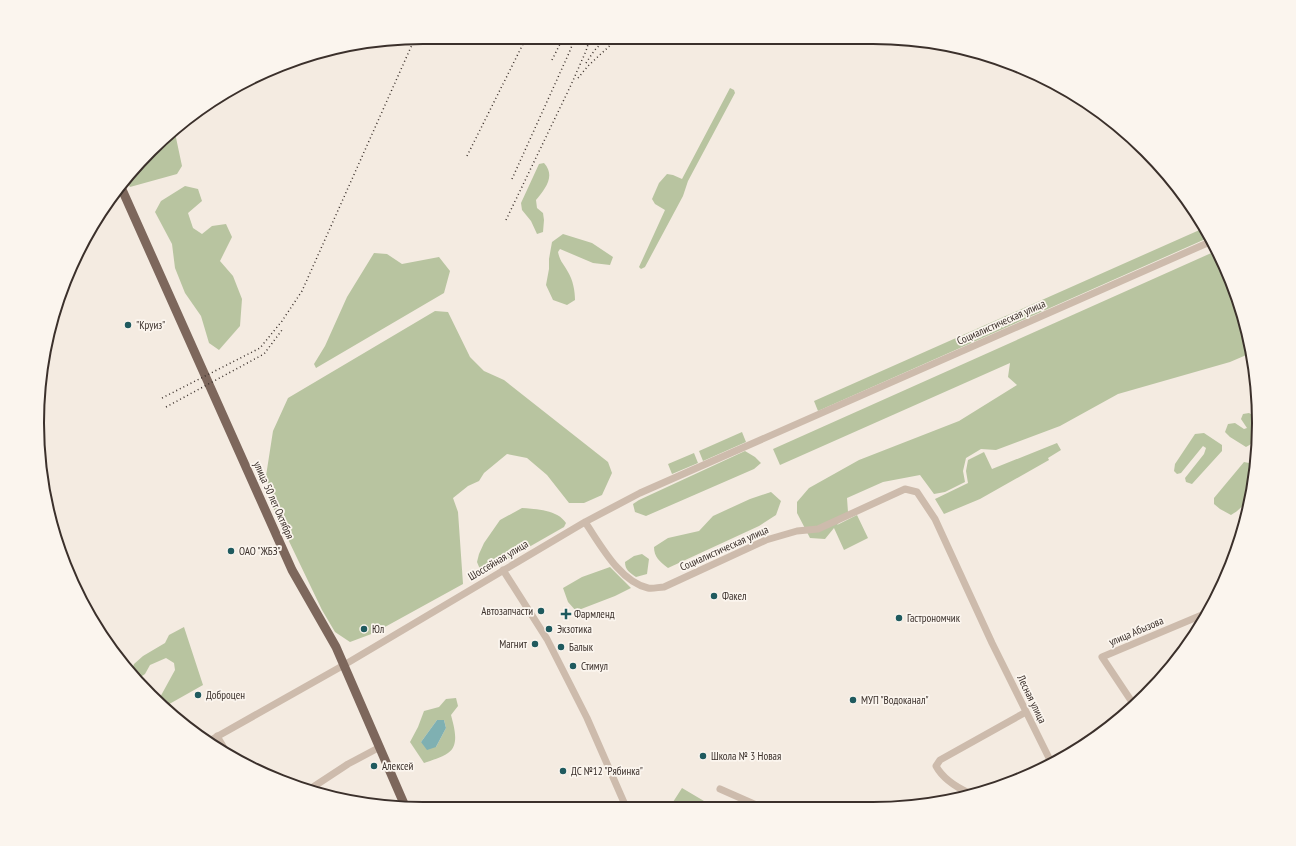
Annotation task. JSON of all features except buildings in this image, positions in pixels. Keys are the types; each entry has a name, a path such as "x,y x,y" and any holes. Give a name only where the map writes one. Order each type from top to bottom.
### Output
{"main road":[{"name":"улица 50 лет Октября","path":"123,191 292,570 344,665 401,801"}],"street":[{"name":"Социалистическая улица","path":"800,423 1206,243"},
{"name":"Шоссейная улица","path":"214,738 344,665 584,522 640,493 800,423"},
{"name":"Социалистическая улица","path":"584,522 619,570 632,582 649,588 664,587 766,540 797,530 818,529 905,488 917,492 935,519 992,643"},
{"path":"503,570 547,639 586,718 624,802"},
{"name":"улица Абызова","path":"1131,700 1102,658 1198,617"},
{"name":"Лесная улица","path":"992,643 1049,758"},
{"path":"962,791 940,773 936,766 940,760 1026,712"},
{"path":"315,786 348,764 380,748"},
{"path":"720,789 749,802"}],"green space":[{"path":"730,88 734,90 735,93 688,181 683,196 645,267 641,269 639,267 665,210 655,204 652,199 659,183 667,174 682,179"},
{"path":"176,136 182,166 177,174 130,187 128,184 138,173"},
{"path":"544,163 549,173 549,178 546,187 536,200 537,208 543,213 544,220 543,232 537,234 531,221 522,210 521,203 539,164"},
{"path":"185,186 198,189 202,201 188,213 193,228 202,234 212,226 226,224 232,237 220,261 233,276 242,299 240,326 219,350 209,343 201,316 185,293 175,268 172,244 155,212 161,201"},
{"path":"1199,230 1204,240 818,411 814,401"},
{"path":"563,234 592,243 613,257 610,265 593,263 560,249 558,252 561,261 571,278 575,293 575,300 567,305 553,300 546,285 552,242"},
{"path":"374,253 387,254 402,264 439,257 450,271 444,293 316,368 314,364 325,346 347,297"},
{"path":"1212,253 1232,301 1245,349 1246,355 1230,362 1118,394 1060,426 996,450 981,449 966,458 963,471 965,482 945,492 934,494 920,475 883,482 847,498 848,512 837,525 857,515 868,538 844,550 834,528 825,539 810,538 797,513 797,502 809,488 859,460 959,421 1017,385 1008,377 1010,363 780,465 773,449"},
{"path":"435,311 448,312 470,357 484,371 504,380 608,462 612,473 602,495 584,503 569,503 547,475 527,458 507,454 484,473 479,481 468,486 453,498 458,512 463,584 374,633 350,642 335,632 322,610 274,510 266,476 273,431 288,398"},
{"path":"1249,413 1252,415 1251,444 1246,447 1225,432 1228,424 1235,423 1244,429 1247,428 1241,419 1243,414"},
{"path":"742,432 746,442 703,461 699,451"},
{"path":"1204,433 1222,445 1222,451 1192,484 1186,482 1185,478 1204,454 1206,448 1203,446 1181,473 1177,474 1174,471 1175,464 1195,434"},
{"path":"1057,443 1061,450 1048,458 1049,460 980,499 944,514 935,499 968,483 966,471 968,460 984,452 992,469"},
{"path":"745,451 761,463 754,469 646,516 635,512 633,504 639,500"},
{"path":"694,453 698,463 672,474 668,464"},
{"path":"1244,462 1250,463 1243,506 1231,515 1214,504 1214,498"},
{"path":"771,492 781,501 776,515 759,526 668,568 656,556 654,547 668,538 699,531 713,516 750,499"},
{"path":"522,508 546,511 558,515 566,523 564,527 482,574 477,562 484,543 500,520"},
{"path":"642,554 649,559 647,574 636,577 627,569 625,562 634,556"},
{"path":"610,567 631,588 615,596 576,611 568,602 563,588 582,577"},
{"path":"184,627 203,685 169,704 161,696 175,670 174,663 166,658 150,665 145,674 141,676 133,667 143,656 165,643 169,635"},
{"path":"456,698 458,706 451,715 455,736 454,745 452,750 445,755 424,763 410,742 424,711 439,707 446,699","holes":["437,720 444,720 446,728 436,747 421,742"]},
{"path":"682,788 704,801 703,802 673,802"}],"water":[{"path":"437,720 444,720 446,728 436,747 427,750 421,742"}],"railway":[{"path":"162,398 260,348 282,321 302,291 412,44"},
{"path":"467,156 523,44"},
{"path":"552,60 560,44"},
{"path":"512,179 573,44"},
{"path":"506,220 571,85 588,44"},
{"path":"586,63 600,44"},
{"path":"578,78 588,66 612,44"},
{"path":"166,407 264,354 282,330"}],"place":[{"name":"\"Круиз\"","path":"128,325"},
{"name":"ОАО \"ЖБЗ\"","path":"231,551"},
{"name":"Факел","path":"714,596"},
{"name":"Автозапчасти","path":"541,611"},
{"name":"Фармленд","path":"566,614"},
{"name":"Гастрономчик","path":"899,618"},
{"name":"Юл","path":"364,629"},
{"name":"Экзотика","path":"549,629"},
{"name":"Магнит","path":"535,644"},
{"name":"Балык","path":"561,647"},
{"name":"Стимул","path":"573,666"},
{"name":"Доброцен","path":"198,695"},
{"name":"МУП \"Водоканал\"","path":"853,700"},
{"name":"Школа № 3 Новая","path":"703,756"},
{"name":"Алексей","path":"374,766"},
{"name":"ДС №12 \"Рябинка\"","path":"563,771"}]}
